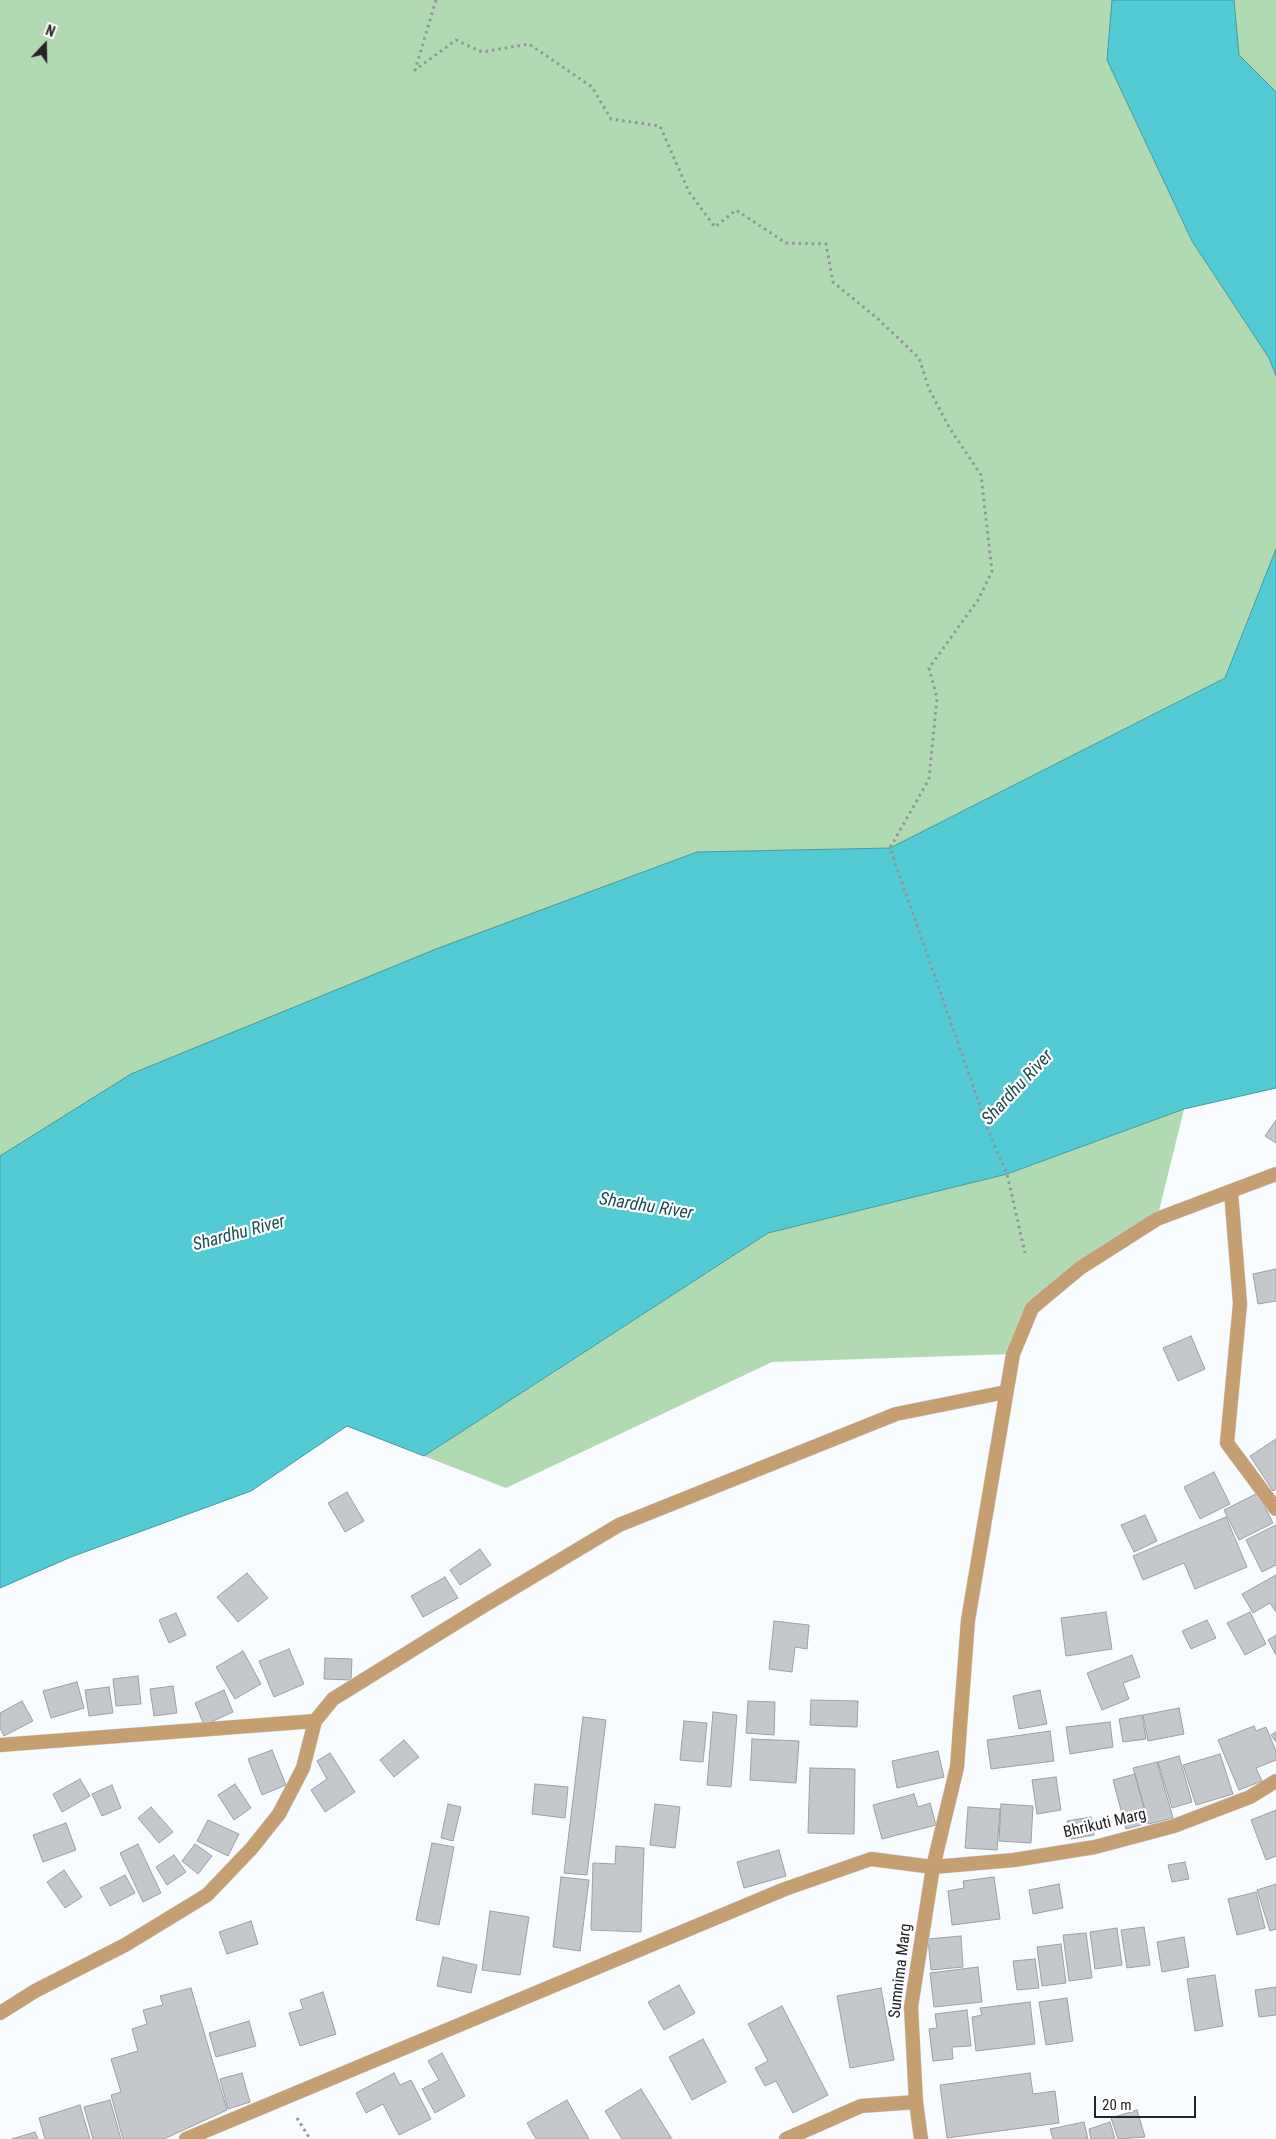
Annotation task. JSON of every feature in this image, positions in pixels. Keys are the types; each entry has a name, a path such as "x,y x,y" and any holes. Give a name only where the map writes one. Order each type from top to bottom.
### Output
{"street":[{"name":"Sumnima Marg","path":"921,2139 916,2102 912,2007 933,1867 957,1767 968,1620 1013,1354 1032,1308 1080,1268 1157,1219 1276,1174"},
{"path":"1231,1192 1240,1304 1227,1443 1276,1509"},
{"path":"0,2014 35,1991 125,1945 207,1895 251,1849 279,1814 303,1768 315,1721 333,1699 619,1525 896,1414 1006,1392"},
{"path":"0,1745 315,1721"},
{"name":"Bhrikuti Marg","path":"186,2139 785,1889 871,1860 933,1867 1014,1860 1095,1847 1174,1826 1250,1797 1276,1781"},
{"path":"786,2139 861,2106 916,2102"}],"path":[{"path":"436,0 415,70 456,40 482,52 529,44 592,87 611,119 660,126 689,192 715,227 736,210 786,243 826,244 833,282 878,319 919,358 929,389 949,428 981,475 992,571 978,600 929,668 937,698 928,779 890,848 992,1140 1007,1174 1024,1253"}],"green space":[{"path":"0,0 1112,0 1107,60 1192,241 1269,358 1276,376 1276,549 1225,678 890,848 697,852 131,1074 0,1156"},
{"path":"1234,0 1276,0 1276,92 1239,55"},
{"path":"1184,1109 1157,1219 1032,1308 1013,1354 772,1362 506,1488 424,1456 768,1233 1007,1174"}],"water":[{"path":"1112,0 1234,0 1239,55 1276,92 1276,376 1269,358 1192,241 1107,60"},
{"name":"Shardhu River","path":"1276,549 1276,1088 1184,1109 1007,1174 768,1233 424,1456 347,1426 251,1491 71,1557 0,1588 0,1156 131,1074 436,949 697,852 890,848 1225,678"}],"building":[{"path":"1276,1120 1276,1143 1265,1136"},
{"path":"1276,1269 1276,1301 1258,1304 1253,1274"},
{"path":"1191,1336 1205,1369 1178,1381 1163,1348"},
{"path":"1276,1439 1276,1489 1273,1491 1250,1456"},
{"path":"1214,1472 1230,1504 1200,1519 1184,1487"},
{"path":"347,1492 364,1521 345,1532 328,1503"},
{"path":"1258,1493 1273,1523 1239,1540 1224,1510"},
{"path":"1145,1515 1157,1541 1134,1552 1121,1525"},
{"path":"1226,1517 1247,1567 1195,1589 1184,1563 1143,1580 1133,1556"},
{"path":"1276,1525 1276,1565 1262,1572 1246,1540"},
{"path":"480,1549 491,1565 460,1585 450,1570"},
{"path":"247,1573 268,1598 238,1622 217,1597"},
{"path":"1276,1575 1276,1612 1270,1603 1253,1613 1242,1594"},
{"path":"445,1577 458,1598 423,1617 411,1596"},
{"path":"1106,1612 1112,1649 1066,1656 1061,1618"},
{"path":"1250,1612 1266,1644 1245,1655 1227,1623"},
{"path":"176,1613 186,1635 169,1643 159,1620"},
{"path":"1207,1620 1216,1638 1191,1649 1182,1631"},
{"path":"774,1621 809,1625 807,1649 795,1647 792,1672 769,1669"},
{"path":"1276,1635 1276,1655 1268,1640"},
{"path":"289,1649 304,1684 274,1697 259,1661"},
{"path":"243,1651 261,1684 235,1699 216,1667"},
{"path":"1132,1655 1140,1677 1123,1683 1129,1699 1102,1710 1087,1673"},
{"path":"325,1658 352,1659 351,1680 324,1679"},
{"path":"138,1676 141,1704 116,1706 113,1679"},
{"path":"77,1682 84,1708 51,1718 43,1691"},
{"path":"173,1686 177,1713 154,1716 150,1689"},
{"path":"109,1687 113,1713 89,1716 85,1690"},
{"path":"224,1690 233,1712 204,1725 195,1703"},
{"path":"1040,1690 1047,1724 1019,1729 1013,1696"},
{"path":"811,1700 858,1701 857,1727 810,1725"},
{"path":"22,1701 33,1721 4,1736 0,1728 0,1713"},
{"path":"748,1701 775,1702 774,1735 746,1733"},
{"path":"1179,1708 1184,1734 1148,1741 1143,1715"},
{"path":"713,1712 737,1715 731,1787 707,1785"},
{"path":"1142,1715 1146,1739 1123,1742 1119,1719"},
{"path":"583,1717 606,1720 587,1875 564,1873"},
{"path":"684,1721 707,1723 703,1762 680,1760"},
{"path":"1110,1722 1113,1747 1070,1754 1066,1727"},
{"path":"1254,1726 1256,1731 1266,1727 1276,1751 1276,1760 1256,1768 1262,1781 1239,1790 1218,1740"},
{"path":"1050,1731 1054,1761 991,1769 987,1740"},
{"path":"1276,1732 1276,1742 1271,1735"},
{"path":"752,1739 799,1741 796,1783 750,1780"},
{"path":"404,1740 419,1757 394,1777 380,1760"},
{"path":"272,1750 286,1785 262,1795 248,1759"},
{"path":"938,1751 944,1777 897,1788 892,1761"},
{"path":"330,1753 355,1792 325,1812 311,1790 327,1779 317,1761"},
{"path":"1220,1754 1233,1794 1196,1805 1183,1765"},
{"path":"1179,1756 1192,1802 1172,1808 1158,1762"},
{"path":"1157,1762 1173,1818 1149,1824 1133,1768"},
{"path":"810,1768 855,1769 854,1834 808,1833"},
{"path":"1135,1774 1148,1823 1126,1829 1113,1780"},
{"path":"1056,1777 1061,1810 1037,1814 1032,1780"},
{"path":"80,1779 90,1796 62,1812 53,1794"},
{"path":"235,1784 251,1808 234,1820 218,1795"},
{"path":"535,1784 568,1787 565,1818 532,1814"},
{"path":"112,1785 121,1808 102,1816 92,1794"},
{"path":"914,1794 918,1807 930,1803 936,1825 882,1839 873,1805"},
{"path":"448,1804 461,1807 453,1841 441,1838"},
{"path":"655,1804 680,1807 675,1848 650,1845"},
{"path":"1001,1804 1033,1806 1031,1843 999,1841"},
{"path":"151,1807 173,1832 159,1843 138,1818"},
{"path":"968,1807 1000,1809 997,1850 965,1848"},
{"path":"1276,1810 1276,1856 1266,1860 1251,1820"},
{"path":"1091,1817 1094,1835 1071,1839 1067,1821"},
{"path":"208,1820 239,1834 228,1856 197,1841"},
{"path":"66,1823 76,1850 43,1862 33,1835"},
{"path":"432,1843 454,1847 439,1925 416,1920"},
{"path":"138,1844 161,1893 143,1902 120,1853"},
{"path":"195,1844 212,1856 198,1874 182,1861"},
{"path":"616,1846 644,1848 641,1932 591,1930 593,1863 615,1864"},
{"path":"779,1850 786,1876 744,1888 737,1862"},
{"path":"174,1855 186,1872 167,1885 156,1867"},
{"path":"1185,1862 1189,1879 1172,1882 1168,1865"},
{"path":"64,1870 82,1897 65,1908 47,1882"},
{"path":"125,1875 135,1893 110,1906 100,1888"},
{"path":"561,1877 589,1880 580,1951 553,1947"},
{"path":"994,1877 1000,1919 952,1925 948,1891 964,1888 963,1881"},
{"path":"1059,1884 1063,1908 1033,1914 1029,1890"},
{"path":"1276,1884 1276,1929 1270,1931 1257,1890"},
{"path":"1256,1892 1265,1928 1237,1935 1228,1899"},
{"path":"490,1911 529,1917 520,1975 482,1970"},
{"path":"251,1921 258,1944 227,1954 219,1932"},
{"path":"1144,1927 1150,1965 1127,1968 1121,1930"},
{"path":"1117,1928 1122,1965 1095,1969 1090,1932"},
{"path":"1086,1933 1092,1978 1069,1981 1063,1935"},
{"path":"961,1936 963,1967 931,1970 928,1939"},
{"path":"1184,1937 1189,1967 1162,1972 1157,1942"},
{"path":"1061,1944 1066,1983 1042,1986 1037,1947"},
{"path":"443,1957 477,1965 471,1993 437,1986"},
{"path":"1035,1959 1039,1988 1017,1990 1013,1961"},
{"path":"978,1967 982,2002 934,2007 930,1973"},
{"path":"1215,1975 1223,2026 1195,2031 1187,1979"},
{"path":"679,1985 695,2013 664,2030 648,2002"},
{"path":"1276,1987 1276,2015 1259,2017 1255,1990"},
{"path":"191,1988 227,2110 164,2139 123,2139 111,2095 121,2092 111,2059 138,2051 132,2029 147,2024 143,2010 163,2005 160,1996"},
{"path":"881,1988 894,2060 850,2068 837,1996"},
{"path":"323,1992 336,2034 300,2046 289,2013 303,2009 300,2000"},
{"path":"1067,1998 1073,2041 1046,2045 1039,2002"},
{"path":"1030,2002 1035,2044 976,2051 972,2017 982,2015 980,2008"},
{"path":"782,2006 828,2095 793,2113 776,2081 765,2086 755,2068 768,2061 748,2024"},
{"path":"967,2010 971,2046 952,2047 953,2059 933,2061 929,2029 937,2028 935,2014"},
{"path":"249,2021 256,2046 216,2057 209,2033"},
{"path":"703,2039 726,2082 692,2100 669,2057"},
{"path":"442,2053 465,2096 435,2113 422,2089 439,2080 428,2061"},
{"path":"242,2073 250,2102 228,2109 220,2079"},
{"path":"394,2073 400,2085 411,2080 431,2119 399,2135 383,2104 366,2113 356,2093"},
{"path":"1030,2073 1033,2094 1055,2091 1059,2123 947,2138 940,2085"},
{"path":"641,2089 672,2139 622,2139 605,2111"},
{"path":"110,2100 121,2139 93,2139 84,2107"},
{"path":"567,2100 589,2139 536,2139 527,2123"},
{"path":"80,2105 90,2139 45,2139 39,2118"},
{"path":"1137,2110 1145,2137 1118,2139 1111,2118"},
{"path":"1084,2122 1088,2139 1053,2139 1050,2129"},
{"path":"1110,2122 1115,2139 1091,2139 1089,2129"},
{"path":"35,2132 38,2139 12,2139"}]}
